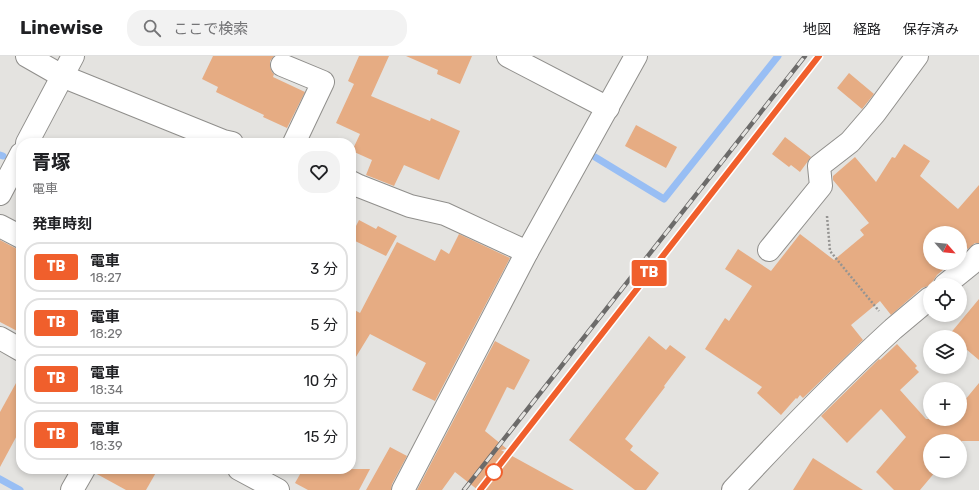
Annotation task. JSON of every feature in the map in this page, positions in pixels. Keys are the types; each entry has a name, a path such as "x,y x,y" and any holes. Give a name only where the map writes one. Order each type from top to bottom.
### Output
{"street":[{"path":"27,56 62,76 216,138"},
{"path":"30,138 73,56"},
{"path":"508,56 608,108"},
{"path":"403,490 527,252 636,56"},
{"path":"769,250 821,186 819,166 850,142 875,113 917,56"},
{"path":"282,64 323,82 296,138"},
{"path":"0,194 11,162"},
{"path":"356,184 410,206 445,214 527,252"},
{"path":"0,226 16,234"},
{"path":"954,278 979,255"},
{"path":"733,490 843,376 893,329 923,304"},
{"path":"0,338 16,347"},
{"path":"72,490 81,474"},
{"path":"248,474 278,490"}],"path":[{"path":"821,186 826,199 830,251 893,329"}],"building":[{"path":"213,56 274,56 270,61 270,66 274,74 273,77 305,92 287,128 216,92 218,87 202,79"},
{"path":"359,56 389,56 371,96 430,121 431,118 460,131 439,180 404,165 394,186 366,175 372,160 356,153 356,142 360,134 336,123 354,84 348,81"},
{"path":"406,56 472,56 460,84 437,74 438,70"},
{"path":"849,73 874,94 862,109 837,88"},
{"path":"636,125 677,147 666,168 625,146"},
{"path":"785,137 811,157 800,172 791,165 789,167 772,154"},
{"path":"904,144 930,161 920,176 958,209 979,185 979,243 975,243 967,248 967,226 923,226 923,270 943,270 935,278 923,278 923,288 891,315 880,301 851,325 863,340 803,398 800,395 797,399 796,398 781,415 757,393 762,387 705,349 725,318 729,321 752,286 725,269 738,249 771,271 800,234 834,260 864,235 860,230 869,223 833,180 833,176 855,157 876,182 892,157 895,158"},
{"path":"359,220 376,229 378,226 397,236 386,256 356,241 356,226"},
{"path":"459,234 510,258 435,401 412,390 426,363 370,334 356,357 356,311 360,313 397,242 435,261 441,249 449,254"},
{"path":"0,240 16,248 16,330 0,322"},
{"path":"979,299 979,360 967,350 967,330 953,330 960,322 967,322 967,313"},
{"path":"649,336 666,350 670,345 686,357 625,439 633,446 630,450 659,473 646,490 635,490 569,440"},
{"path":"495,341 530,360 514,390 507,387 485,431 507,449 501,450 574,490 478,490 455,472 442,490 417,490"},
{"path":"897,344 917,366 915,368 919,372 900,390 923,416 923,426 967,426 967,398 979,383 979,441 967,441 967,434 923,434 923,478 930,478 920,490 894,490 876,472 906,437 881,409 847,443 821,416 879,359 880,360"},
{"path":"16,383 16,437 0,467 0,412"},
{"path":"390,447 407,456 392,484 391,490 366,490"},
{"path":"813,458 863,490 793,490"},
{"path":"356,469 370,469 359,490 308,490 295,483 300,474 356,474"},
{"path":"97,474 155,474 146,490 126,490"}],"waterway":[{"path":"595,157 664,199 778,56"},
{"path":"0,479 20,490"}],"railway":[{"path":"464,490 805,56"},
{"path":"480,490 819,56"}],"train":[{"name":"TB","path":"480,490 819,56"}]}
